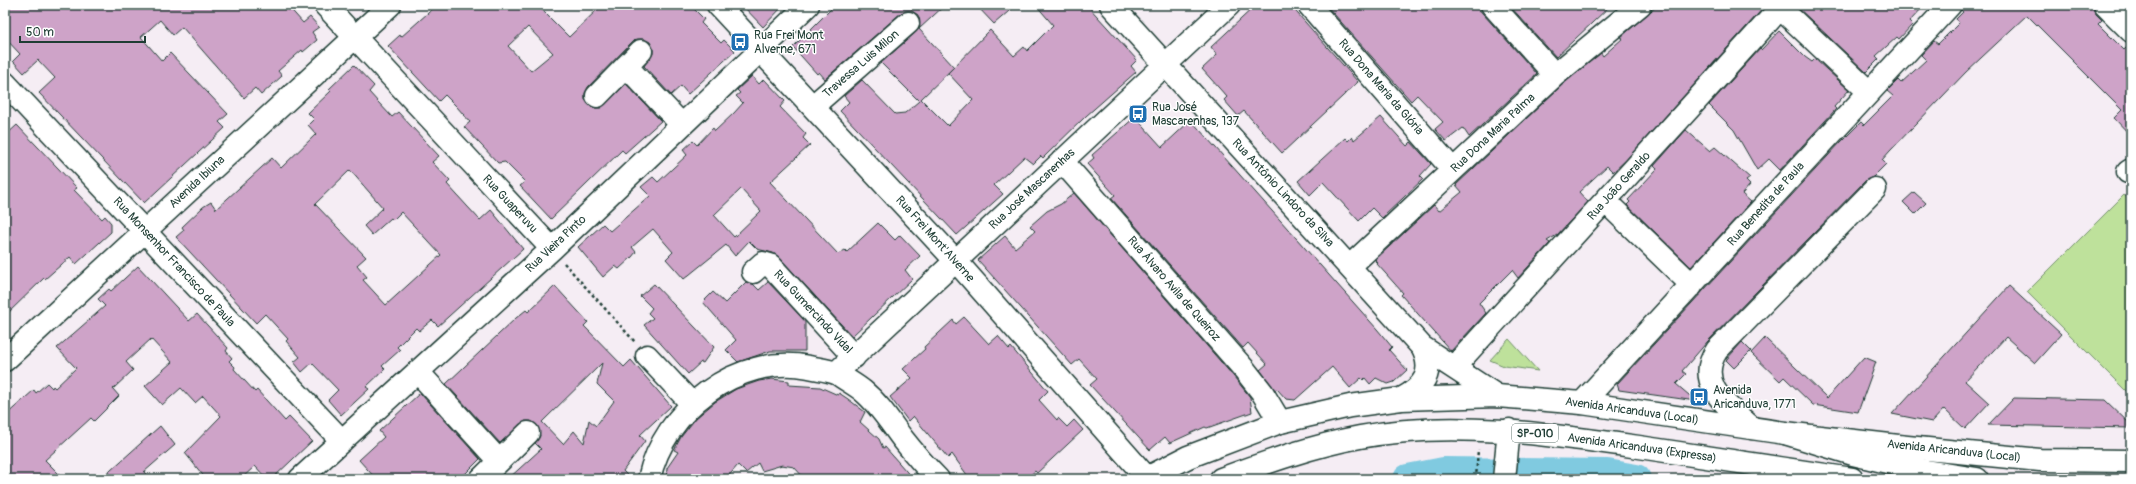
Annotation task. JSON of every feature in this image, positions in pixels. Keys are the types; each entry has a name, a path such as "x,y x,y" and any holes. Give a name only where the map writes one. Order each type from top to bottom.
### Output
{"main road":[{"name":"Rua Guaperuvu","path":"325,5 552,249"},
{"name":"Avenida Ibiuna","path":"5,360 144,230 390,5"},
{"name":"Rua Frei Mont'Alverne","path":"718,5 955,260 1146,478"},
{"name":"Rua Vieira Pinto","path":"300,479 552,249 681,124 808,5"},
{"name":"Rua Antônio Lindoro da Silva","path":"1111,5 1350,266 1422,347 1497,396"},
{"name":"Rua José Mascarenhas","path":"836,373 1229,5"},
{"name":"Rua Dona Maria da Glória","path":"1309,5 1453,170"},
{"path":"1492,5 1555,75"},
{"name":"Rua Dona Maria Palma","path":"1350,266 1555,75 1640,5"},
{"name":"Rua Benedita de Paula","path":"1582,404 1950,5"},
{"path":"1781,7 1869,92"},
{"name":"Rua João Geraldo","path":"1454,367 1781,7"},
{"path":"2110,7 2131,31"},
{"name":"Travessa Luis Milon","path":"813,106 908,23"},
{"path":"596,96 641,51"},
{"path":"626,66 681,124"},
{"name":"Rua Monsenhor Francisco de Paula","path":"5,83 342,441"},
{"name":"Rua Álvaro Avila de Queiroz","path":"1062,161 1244,369 1262,392 1280,422"},
{"path":"1752,428 1717,395 1711,382 1710,360 1717,350 1875,189"},
{"path":"1605,201 1692,285"},
{"name":"Rua Gumercindo Vidal","path":"753,272 763,263 770,265 854,357"},
{"name":"Rua Antônio Lindoro da Silva","path":"1401,399 1415,392 1424,379 1428,362 1422,347"},
{"path":"647,356 692,404"},
{"path":"648,479 653,461 668,432 692,404 718,386 742,373 766,366 785,364 836,373 863,392 884,414 922,462 938,479"},
{"path":"418,372 499,461"},
{"name":"Avenida Aricanduva (Local)","path":"1146,478 1188,457 1280,422 1350,406 1401,399 1497,396 1582,404 1785,433 2040,460 2131,461"},
{"name":"Avenida Aricanduva (Expressa)","path":"1221,479 1288,454 1360,437 1412,431 1587,439 1852,479"},
{"path":"481,479 528,433"},
{"path":"1785,433 1853,454 1926,471 1977,479"},
{"path":"1504,479 1508,435"}],"path":[{"path":"552,249 647,356"},
{"path":"1476,479 1478,448"}],"green space":[{"path":"2124,195 2131,202 2131,396 2027,292"},
{"path":"1509,339 1538,371 1504,366 1490,360"}],"building":[{"path":"5,5 287,5 303,23 310,17 319,27 312,32 317,40 303,52 302,50 278,71 282,76 261,95 255,88 244,98 182,27 173,35 160,20 141,37 162,61 170,53 228,114 219,122 225,128 144,203 39,93 55,78 38,60 24,73 13,61 20,54 5,38"},
{"path":"437,5 537,5 569,37 602,5 690,5 704,19 701,23 721,43 724,40 735,51 688,94 681,86 671,95 644,66 653,54 653,48 650,42 644,39 637,39 632,42 588,87 585,93 585,100 594,108 601,108 626,84 661,121 625,153 622,150 551,219 520,186 525,182 505,162 498,163 464,127 470,122 457,107 445,95 439,101 388,46 400,35 401,37","holes":["528,27 553,53 531,71 508,46"]},
{"path":"742,5 784,5 763,27"},
{"path":"835,5 945,5 919,29 954,67 990,30 1014,56 1024,47 1027,51 1053,25 1036,5 1087,5 1137,60 1131,66 1136,72 1086,116 1043,158 1041,156 1033,164 1024,157 994,185 1003,194 957,235 840,111 849,102 844,96 862,80 895,114 905,113 919,101 881,63 920,27 918,15 912,11 905,11 900,14 825,79 819,72 817,74 793,47","holes":["951,70 948,73 973,100 948,126 921,99"]},
{"path":"976,5 1016,5 994,24"},
{"path":"1256,5 1290,5 1358,82 1282,153 1244,111 1238,116 1224,100 1227,97 1202,69 1217,55 1211,47"},
{"path":"1326,5 1475,5 1537,74 1469,137 1463,128 1446,141 1435,129 1443,122 1417,95 1411,101"},
{"path":"1509,5 1611,5 1556,57"},
{"path":"1658,5 1766,5 1626,160 1613,172 1607,166 1579,192 1588,202 1557,235 1547,241 1550,243 1518,278 1512,270 1479,303 1486,313 1451,351 1401,295 1403,293 1375,260 1434,205 1439,211 1462,192 1456,185 1563,84 1601,53 1603,56 1623,38 1621,37"},
{"path":"1795,5 1925,5 1909,22 1912,25 1899,39 1897,37 1876,56 1879,59 1866,72"},
{"path":"1962,5 2092,5 2096,14 2102,20 2098,24 2124,50 2131,43 2131,136 2114,118 2122,110 2027,15 1966,72 1882,160 1886,164 1873,177 1866,180 1708,341 1682,371 1686,374 1676,384 1696,401 1619,390 1617,384 1840,143 1861,122 1864,125 1893,96 1887,91 1898,80 1901,83 1926,60 1921,55 1934,41 1938,44 1959,23 1956,19 1963,12 1961,10"},
{"path":"1779,31 1805,57 1812,62 1815,59 1849,90 1834,107 1836,109 1780,170 1769,159 1757,170 1734,130 1709,105 1760,49 1761,50"},
{"path":"354,65 374,86 369,92 392,117 398,112 439,156 432,162 450,181 447,184 467,206 480,220 491,210 523,249 438,326 432,320 419,331 416,328 397,347 400,350 382,366 385,369 366,387 369,389 341,415 328,400 338,390 312,363 302,372 294,362 300,357 286,341 288,339 265,314 256,323 176,237 184,230 182,227 203,207 211,202 216,209 272,158 281,168 316,134 308,125 314,119 308,113 331,91 329,89","holes":["350,170 383,208 364,226 372,235 391,218 393,220 401,212 441,255 386,305 363,280 367,277 357,265 366,257 315,204"]},
{"path":"752,76 759,84 764,79 785,101 780,107 806,134 803,138 810,145 770,182 838,254 845,250 847,252 878,223 895,240 900,235 920,256 905,270 912,279 852,336 779,257 773,253 757,249 749,241 735,256 726,245 684,279 666,259 673,252 653,229 632,247 636,252 632,257 619,269 615,266 603,277 578,247 603,224 610,231 650,196 641,187 653,177 658,182 687,155 683,150 693,141 697,145 713,128 715,131 743,103 736,96 740,93 737,90","holes":["741,189 761,211 734,237 714,215"]},
{"path":"1135,117 1162,147 1191,120 1377,329 1392,347 1389,350 1407,370 1394,382 1388,384 1376,378 1370,384 1365,378 1363,380 1361,378 1350,388 1332,367 1295,400 1286,399 1277,389 1275,390 1260,370 1267,364 1248,343 1243,348 1111,198 1115,195 1087,164 1094,158 1092,155"},
{"path":"1381,117 1407,146 1411,142 1431,164 1420,176 1423,179 1382,218 1372,208 1359,221 1323,182 1310,195 1298,181 1345,138 1348,141 1352,137 1354,140"},
{"path":"17,125 77,188 74,190 102,219 105,216 111,223 111,232 76,264 70,257 45,279 44,278 5,316 5,136"},
{"path":"1686,130 1710,151 1715,147 1750,178 1746,181 1750,185 1742,194 1751,202 1691,267 1627,205 1630,202 1628,200 1657,169 1654,166"},
{"path":"1914,192 1926,203 1915,214 1903,202"},
{"path":"1074,193 1234,377 1250,397 1252,412 1207,428 1205,427 1170,443 1165,437 1150,450 1090,385 1097,379 1079,359 1072,365 978,260 1005,236 1015,248 1035,231 1030,226 1047,211 1061,204"},
{"path":"138,266 189,321 197,314 228,348 226,351 232,358 229,361 235,367 234,369 255,392 257,390 285,421 289,417 312,441 272,479 267,479 255,466 241,479 206,479 185,453 221,416 203,396 195,403 181,388 162,405 145,386 172,362 151,339 126,362 133,370 113,389 119,396 94,421 91,418 45,460 64,479 10,479 5,474 5,416 34,390 36,393 47,383 52,388 53,386 55,388 76,368 57,348 105,306 98,299 109,289 111,291"},
{"path":"746,282 753,284 759,290 768,282 805,321 805,351 770,351 738,362 726,350 736,340 703,302 713,292 725,303"},
{"path":"654,284 714,347 703,363 701,362 688,374 644,325 653,318 648,313 652,308 640,296"},
{"path":"555,286 588,322 584,326 624,367 631,360 671,406 640,435 645,441 623,471 631,479 508,479 541,449 535,443 540,436 537,425 531,421 525,421 500,443 446,384 516,318 526,310 528,312","holes":["602,363 597,384 614,401 596,426 589,420 584,443 574,431 563,444 542,422"]},
{"path":"2009,286 2061,334 2035,363 2006,337 1965,381 1989,403 1965,429 1944,409 1932,422 1892,414"},
{"path":"964,317 989,344 998,336 1009,349 1011,347 1048,391 1039,400 1057,420 1058,418 1067,427 1074,420 1083,430 1037,473 1035,471 1026,479 970,479 952,454 948,458 913,416 908,421 890,397 912,378 903,369 953,320 956,324"},
{"path":"1765,338 1827,398 1864,357 1876,362 1858,412 1813,405 1784,377 1780,381 1751,353"},
{"path":"1742,342 1751,351 1734,368 1726,360"},
{"path":"772,379 789,381 789,385 820,387 838,395 839,393 848,399 865,412 860,422 879,439 883,448 885,447 913,479 805,479 794,467 782,465 762,471 758,463 746,473 738,465 726,479 666,479 667,468 678,452 674,450 681,437 696,418 715,402 736,389 759,381"},
{"path":"420,393 480,459 460,479 376,479 359,460 384,437 379,431"},
{"path":"2014,398 2105,400 2131,425 2131,428 1988,425"},
{"path":"160,426 175,445 144,472 150,479 101,479"}],"waterway":[{"path":"1408,479 1444,472 1607,474 1636,479"}],"place":[{"name":"Rua Frei Mont Alverne, 671","path":"740,42"},
{"name":"Rua José Mascarenhas, 137","path":"1138,114"},
{"name":"Avenida Aricanduva, 1771","path":"1699,397"}]}
